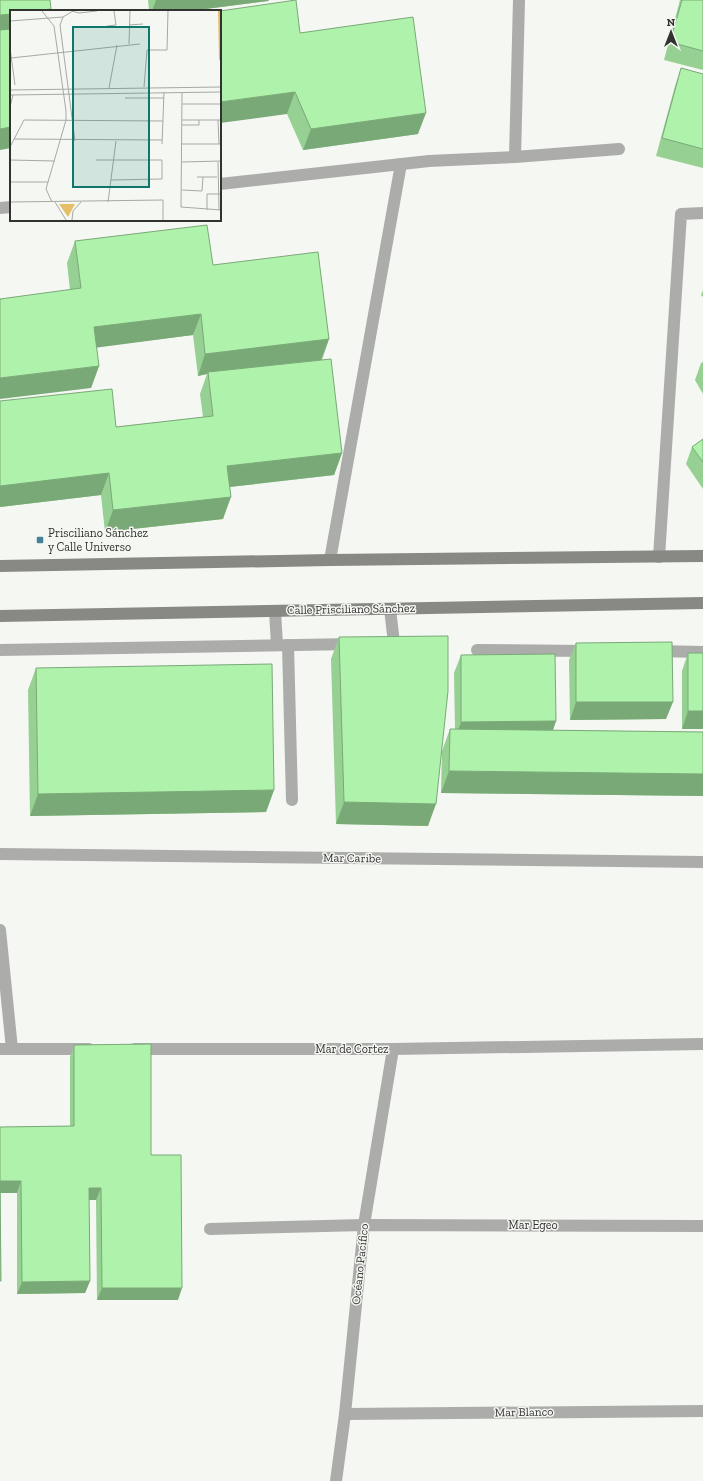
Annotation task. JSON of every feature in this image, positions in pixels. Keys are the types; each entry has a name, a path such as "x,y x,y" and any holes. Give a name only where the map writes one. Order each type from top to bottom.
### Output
{"main road":[{"path":"0,566 330,560 703,556"},
{"name":"Calle Prisciliano Sánchez","path":"0,616 703,603"}],"street":[{"path":"515,157 519,0"},
{"path":"221,184 429,161 515,157 619,149"},
{"path":"330,560 400,164"},
{"path":"0,208 10,207"},
{"path":"658,557 681,214 703,213"},
{"path":"0,650 394,643 390,609"},
{"path":"275,611 282,645 292,800"},
{"path":"477,650 602,651"},
{"path":"641,651 703,652"},
{"name":"Mar Caribe","path":"0,854 703,862"},
{"path":"0,930 12,1049"},
{"name":"Mar de Cortez","path":"123,1049 393,1049 703,1044"},
{"path":"0,1049 100,1049"},
{"name":"Océano Pacífico","path":"336,1481 346,1414 364,1225 393,1049"},
{"name":"Mar Egeo","path":"210,1229 364,1225 703,1226"},
{"name":"Mar Blanco","path":"346,1414 703,1410"}],"building":[{"path":"0,0 50,0 51,9 10,10 10,14 0,15"},
{"path":"296,0 300,33 413,17 426,113 311,129 295,92 221,102 221,11"},
{"path":"682,0 703,0 703,51 670,42"},
{"path":"10,29 10,127 0,129 0,30"},
{"path":"681,68 703,74 703,149 662,138"},
{"path":"207,225 213,265 318,252 329,339 205,354 201,314 94,327 99,366 0,378 0,299 81,288 75,241"},
{"path":"331,359 342,453 227,466 231,497 113,510 109,473 0,486 0,401 112,389 116,427 213,416 208,372"},
{"path":"703,439 703,462 692,447"},
{"path":"448,636 448,691 436,804 344,802 339,637"},
{"path":"672,642 673,702 576,702 576,643"},
{"path":"688,653 703,653 703,711 688,711"},
{"path":"555,654 556,721 461,722 461,655"},
{"path":"272,664 274,790 38,794 36,668"},
{"path":"450,729 703,732 703,774 449,771"},
{"path":"151,1044 151,1155 181,1155 182,1288 102,1288 101,1188 89,1188 90,1281 22,1282 21,1181 0,1181 0,1127 74,1126 74,1045"},
{"path":"0,1181 1,1281 0,1281"}],"place":[{"name":"Prisciliano Sánchez y Calle Universo","path":"40,540"}]}
